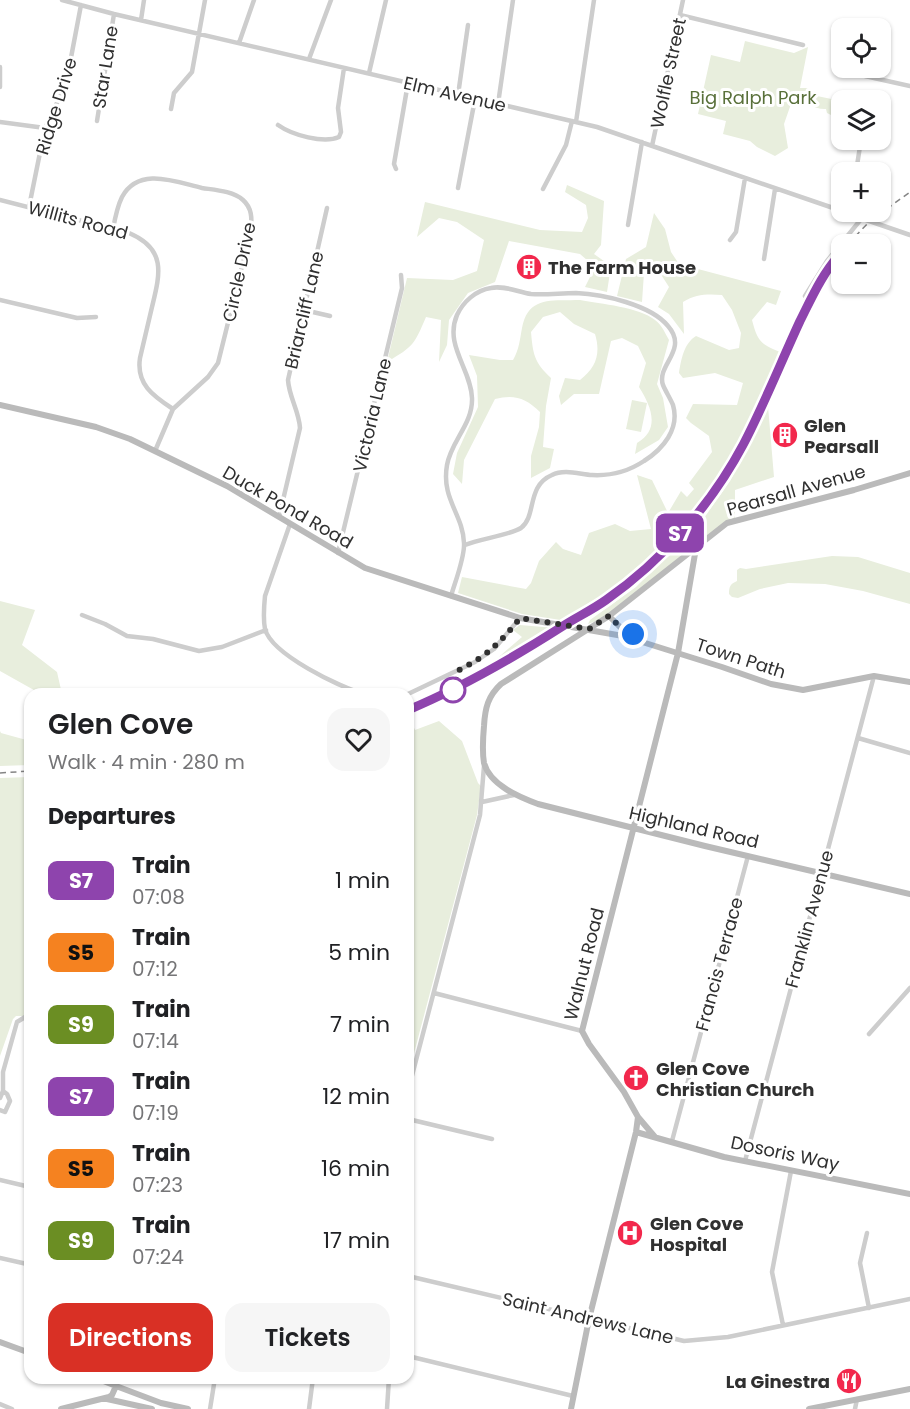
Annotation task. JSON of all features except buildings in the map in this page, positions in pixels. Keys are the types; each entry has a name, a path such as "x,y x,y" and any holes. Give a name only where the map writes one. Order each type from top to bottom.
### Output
{"street":[{"name":"Elm Avenue","path":"62,0 574,121 831,207"},
{"path":"141,20 144,0"},
{"path":"171,110 174,93 192,72 205,0"},
{"path":"239,43 254,0"},
{"path":"309,59 331,0"},
{"path":"369,73 386,0"},
{"path":"498,104 513,0"},
{"path":"543,189 566,145 574,121 594,0"},
{"name":"Wolfle Street","path":"652,146 683,0"},
{"name":"Ridge Drive","path":"28,207 45,128 66,84 81,5"},
{"name":"Star Lane","path":"97,121 114,14"},
{"path":"680,15 803,45"},
{"path":"458,94 468,25"},
{"path":"0,67 0,87"},
{"path":"278,125 294,134 327,140 339,137 341,132 338,108 344,68"},
{"path":"874,78 910,86"},
{"path":"396,169 394,164 408,83"},
{"path":"458,188 475,99"},
{"path":"0,122 45,128"},
{"path":"628,225 642,142"},
{"name":"Circle Drive","path":"113,229 118,205 125,192 135,183 148,178 166,179 232,194 244,201 251,214 251,230 218,363 208,377 173,409 155,451"},
{"path":"730,240 736,232 745,178"},
{"path":"764,259 775,189"},
{"name":"Willits Road","path":"0,200 141,238 152,249 158,260 159,277 139,370 147,389 173,409"},
{"name":"Briarcliff Lane","path":"279,517 300,428 288,380 327,208"},
{"path":"805,296 827,261 859,222"},
{"name":"Elm Avenue","path":"873,222 910,235"},
{"name":"Victoria Lane","path":"338,554 402,288 401,275"},
{"path":"451,596 465,545 461,527 447,495 445,478 447,462 466,426 471,406 470,381 456,350 454,336 454,323 462,306 477,293 488,288 499,287 532,294 587,294 635,305 663,320 672,330 675,340 675,348 662,381 674,412 673,426 666,443 646,460 618,472 594,475 562,472 549,476 534,492 529,516 521,527 465,545"},
{"path":"0,300 77,318 96,317"},
{"path":"304,310 330,316"},
{"name":"Duck Pond Road","path":"0,405 103,429 130,439 227,486 365,568 520,618 567,626"},
{"name":"Pearsall Avenue","path":"484,764 485,716 490,696 507,680 609,616 720,528 733,520 854,490 910,473"},
{"path":"290,524 265,596 266,630 280,647 299,662 329,681 348,688"},
{"name":"Walnut Road","path":"638,1117 624,1092 582,1031 678,653 696,547"},
{"path":"82,615 127,636 153,639 199,651 222,647 266,630"},
{"path":"609,616 620,627 645,642"},
{"path":"414,691 475,662 494,649 520,618"},
{"path":"566,644 573,635 567,626"},
{"name":"Town Path","path":"567,626 645,642 794,690 874,676 910,682"},
{"name":"Franklin Avenue","path":"745,1161 874,676"},
{"path":"858,738 910,753"},
{"path":"414,1068 482,802 484,764"},
{"name":"Highland Road","path":"484,764 501,785 514,795 549,807 910,894"},
{"path":"482,802 514,795"},
{"name":"Francis Terrace","path":"672,1141 748,856"},
{"path":"869,1034 910,988"},
{"path":"434,993 582,1031"},
{"path":"0,1098 3,1091 3,1072 14,1030 19,1020 24,1019"},
{"path":"0,1110 5,1112 10,1101 3,1091"},
{"path":"571,1409 589,1319 638,1117"},
{"path":"638,1117 656,1137"},
{"path":"414,1120 492,1139"},
{"name":"Dosoris Way","path":"636,1132 745,1161 910,1194"},
{"path":"783,1325 772,1272 791,1171"},
{"path":"0,1180 24,1186"},
{"path":"867,1233 860,1263 869,1308"},
{"path":"0,1258 24,1263"},
{"name":"Saint Andrews Lane","path":"414,1277 684,1341 728,1337 910,1299"},
{"path":"0,1342 24,1351"},
{"path":"414,1357 573,1396"},
{"path":"111,1384 161,1403 188,1409"},
{"path":"210,1409 214,1384"},
{"path":"309,1409 312,1384"},
{"path":"387,1409 389,1384"},
{"path":"61,1409 104,1399 112,1395 116,1386"},
{"path":"809,1409 910,1389"},
{"path":"104,1399 152,1409"},
{"path":"855,1409 857,1399"},
{"path":"2,1406 12,1409"}],"green space":[{"name":"Big Ralph Park","path":"745,41 794,53 808,47 800,88 807,88 817,96 831,99 831,115 826,109 792,101 784,124 788,148 775,156 750,141 723,134 726,121 698,114 711,55 740,62"},
{"path":"567,185 604,201 601,245 594,254 611,266 607,292 585,287 595,267 580,254 509,241 495,282 468,293 449,320 447,345 439,362 441,320 426,317 412,344 387,362 407,278 453,280 477,271 484,240 457,222 439,218 417,237 425,202 540,230 582,232 588,218 586,205 565,192"},
{"path":"654,213 665,229 671,252 679,264 781,291 776,305 767,302 752,320 761,342 782,353 746,433 725,472 707,498 666,545 619,586 567,621 522,614 458,593 462,577 526,589 531,583 539,561 556,542 563,549 581,555 589,533 615,524 630,531 651,529 637,475 652,480 668,513 681,491 687,497 694,489 689,483 712,452 709,436 686,418 693,404 737,405 743,383 715,373 683,378 679,373 682,357 686,347 696,336 729,350 739,348 741,333 732,310 722,295 711,295 697,296 683,302 684,334 669,314 658,307 669,287 660,273 644,273 642,302 617,296 626,259 646,247"},
{"path":"580,300 639,312 655,320 661,327 669,340 657,384 663,398 668,427 659,440 635,454 637,443 649,431 652,417 639,387 646,363 638,346 622,338 611,341 599,394 574,394 561,405 559,396 565,378 580,380 590,371 596,360 597,341 595,334 574,324 560,312 543,317 531,332 535,357 551,378 543,447 554,449 550,468 531,478 531,456 539,427 540,412 530,403 519,398 495,399 464,460 462,484 453,474 457,453 478,407 477,376 469,355 513,360 525,317 530,310 543,302"},
{"path":"632,400 647,403 641,432 626,429"},
{"path":"768,406 774,477 735,490 735,520 607,617 588,624 590,620 636,587 704,518 730,481"},
{"path":"832,556 858,557 910,573 910,604 863,591 825,584 788,583 760,589 738,598 729,594 730,586 737,581 737,570 740,568"},
{"path":"0,601 35,610 22,645 57,672 61,688 30,688 0,671"},
{"path":"520,625 555,628 486,668 522,637 513,630"},
{"path":"439,721 462,741 481,786 477,815 414,1053 414,728 415,730"},
{"path":"0,731 24,739 24,765 0,766"},
{"path":"24,777 24,1016 16,1016 13,1019 0,1056 0,778"}],"railway":[{"path":"858,234 870,221 910,192"},
{"path":"414,707 487,671 595,607 627,585 666,550 716,489 743,445 812,297 831,265"},
{"path":"0,773 24,771"}],"train":[{"name":"S7","path":"414,707 500,666 606,600 671,544 701,509 743,445 813,294 831,266"}],"place":[{"name":"The Farm House","path":"529,267"},
{"name":"Glen Pearsall","path":"785,435"},
{"name":"Glen Cove Christian Church","path":"636,1078"},
{"name":"Glen Cove Hospital","path":"630,1233"},
{"name":"La Ginestra","path":"849,1381"}],"route":[{"path":"453,690 459,670 494,649 520,618 589,629 609,616 620,627 633,634"}]}
